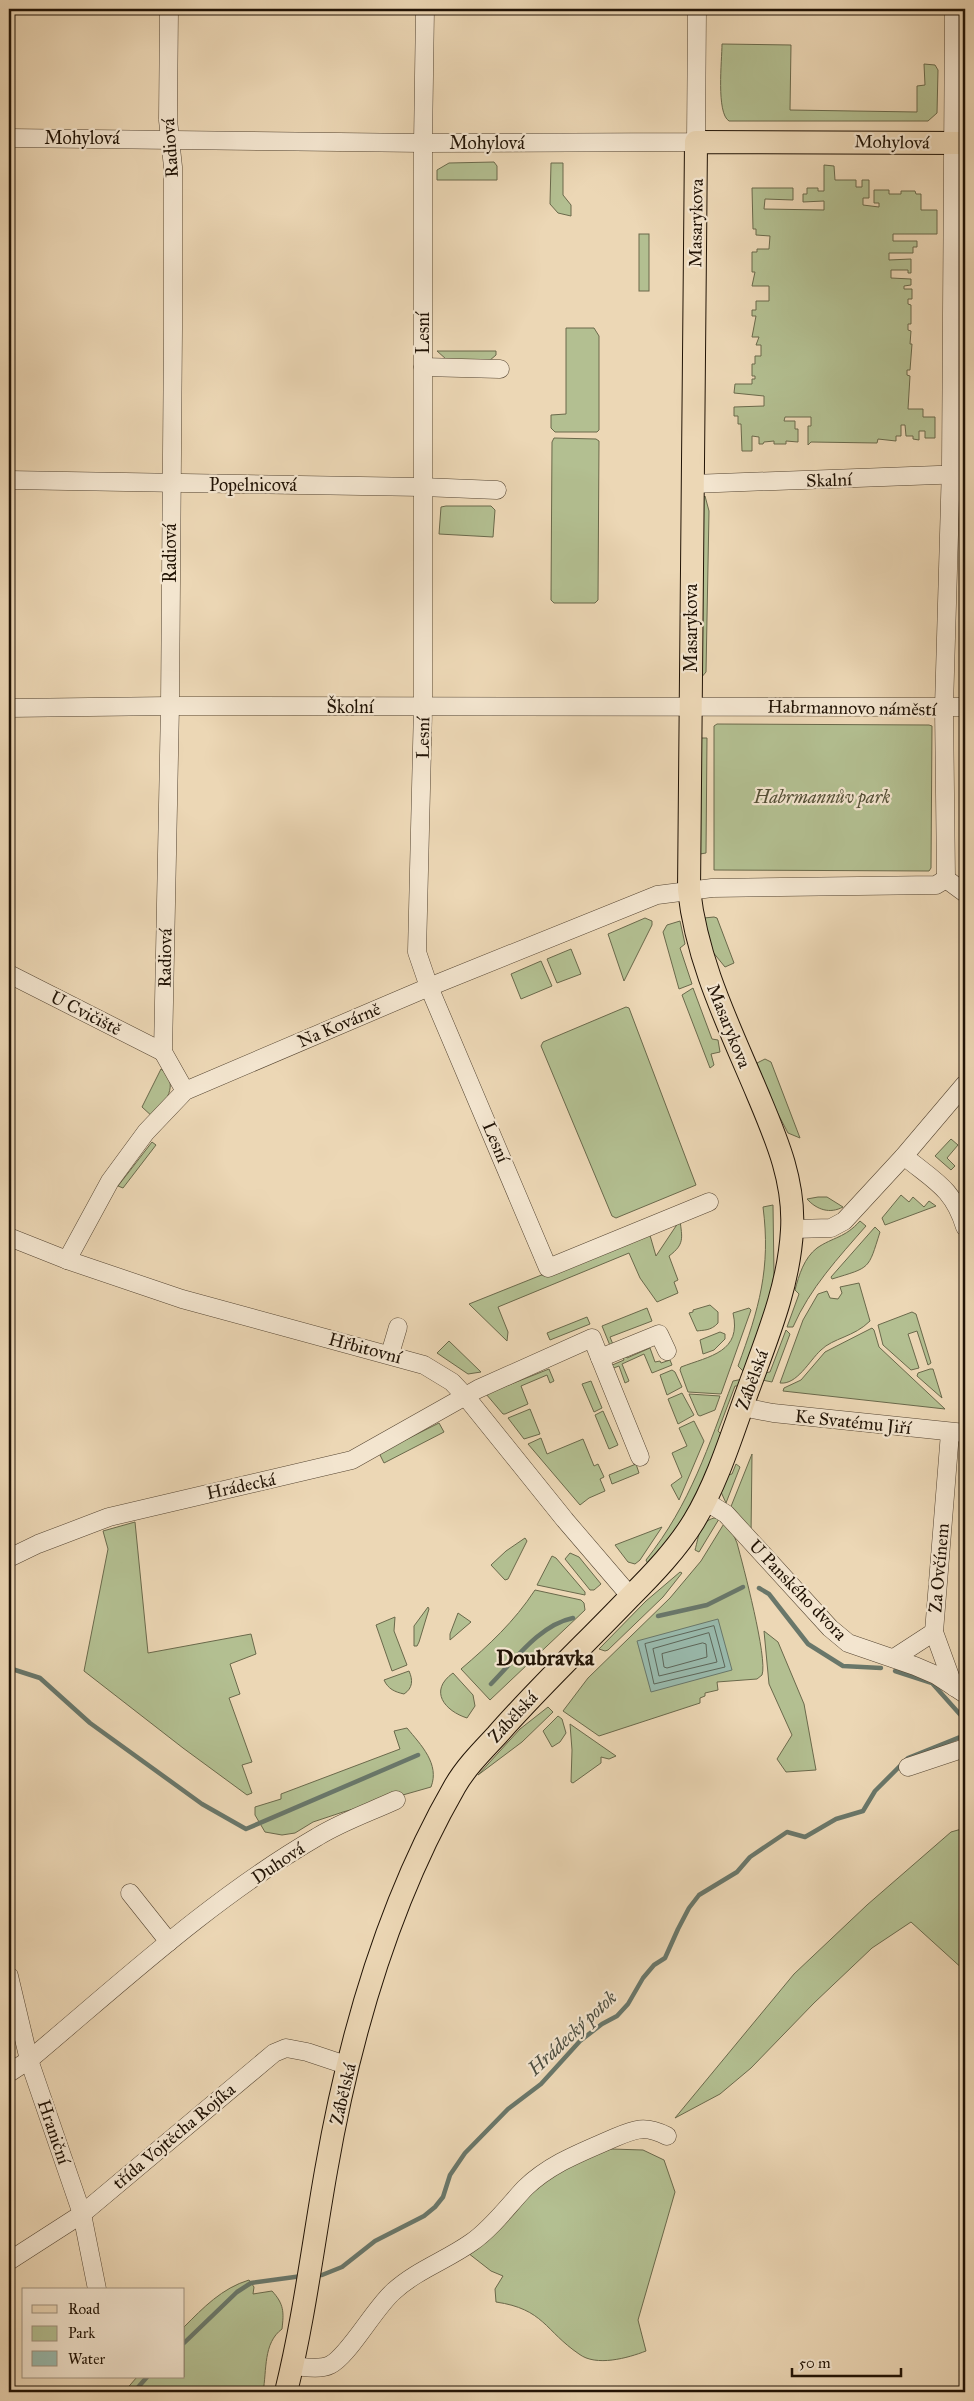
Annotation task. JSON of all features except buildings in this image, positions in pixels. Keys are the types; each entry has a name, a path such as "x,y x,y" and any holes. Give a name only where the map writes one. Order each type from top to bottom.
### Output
{"main road":[{"name":"Mohylová","path":"696,142 959,143"},
{"name":"Masarykova","path":"696,142 689,890 692,918 713,988 777,1138 791,1194 792,1229"},
{"name":"Zábělská","path":"286,2392 327,2166 348,2066 381,1947 412,1870 455,1785 465,1770 504,1727 631,1597 679,1543 705,1501 742,1407 782,1293 792,1229"}],"street":[{"name":"Radiová","path":"163,1052 170,706 173,167 168,120 169,9"},
{"name":"Lesní","path":"425,9 422,486 423,707 417,952 548,1268 679,1218 709,1202"},
{"name":"Masarykova","path":"696,142 697,9"},
{"path":"954,9 959,143 958,475 944,707 965,707"},
{"name":"Mohylová","path":"9,138 423,143 696,142"},
{"path":"423,367 500,369"},
{"name":"Skalní","path":"692,484 958,475"},
{"name":"Popelnicová","path":"9,480 171,484 422,486 497,490"},
{"name":"Školní","path":"9,708 170,706 691,708"},
{"name":"Habrmannovo náměstí","path":"691,708 944,707 946,879"},
{"path":"689,890 712,888 936,885 946,879 965,893"},
{"name":"Na Kovárně","path":"67,1260 110,1181 146,1132 185,1091 642,900 666,893 689,890"},
{"name":"U Cvičiště","path":"9,974 163,1052"},
{"path":"163,1052 185,1091"},
{"path":"792,1229 831,1228 844,1221 904,1156 965,1084"},
{"path":"904,1156 948,1191 957,1204 965,1227"},
{"name":"Hřbitovní","path":"9,1237 67,1260 182,1299 424,1364 472,1393 565,1520 631,1597"},
{"path":"390,1354 398,1327"},
{"path":"600,1358 659,1334 662,1335 668,1351"},
{"name":"Hrádecká","path":"9,1558 38,1544 109,1517 352,1460 472,1393 592,1338 640,1458"},
{"name":"Ke Svatému Jiří","path":"742,1407 773,1413 958,1433"},
{"name":"Za Ovčínem","path":"958,1433 934,1632 960,1691"},
{"name":"U Panského dvora","path":"705,1501 726,1514 830,1628 848,1643 894,1658 936,1675 960,1691"},
{"path":"894,1658 934,1632"},
{"path":"908,1767 965,1748"},
{"name":"Duhová","path":"9,2073 30,2060 169,1942 261,1873 318,1836 396,1800"},
{"path":"130,1893 169,1942"},
{"name":"Hraniční","path":"9,1976 30,2060 82,2214 97,2288"},
{"name":"třída Vojtěcha Rojíka","path":"9,2261 82,2214 274,2053 286,2048 307,2052 348,2066"},
{"path":"292,2366 329,2366 339,2360 394,2290 410,2278 473,2241 545,2171 565,2159 641,2128 655,2129 667,2136"}],"green space":[{"path":"722,44 791,45 790,110 917,112 917,86 925,85 924,64 935,65 938,70 937,113 928,121 729,121 722,108 721,97"},
{"path":"494,162 497,166 497,180 437,180 437,170 449,163"},
{"path":"551,163 563,163 563,195 571,205 571,216 558,213 550,204"},
{"path":"824,165 834,166 835,180 856,180 856,187 862,187 862,180 869,180 869,198 863,198 863,205 879,207 879,203 874,203 874,190 889,190 889,194 901,194 901,191 915,191 916,194 921,194 921,210 937,210 937,234 893,234 893,241 917,241 917,247 913,247 913,253 889,253 889,260 911,259 911,273 908,273 908,270 891,270 891,278 911,279 911,285 904,286 904,289 912,289 912,299 908,299 908,304 911,305 911,324 908,324 908,330 911,331 910,344 912,344 910,370 907,370 907,375 910,376 908,409 923,409 923,417 935,417 935,438 925,438 925,431 919,431 919,440 913,439 913,436 906,436 905,425 901,425 901,436 896,436 896,441 878,439 877,443 811,442 808,445 808,426 811,426 811,417 785,417 784,421 795,421 795,429 798,429 798,442 786,441 786,444 774,444 774,441 759,444 759,437 752,436 752,451 742,451 741,424 738,424 738,416 734,416 734,407 764,406 764,396 734,393 735,384 752,384 752,379 755,379 755,376 752,376 752,364 755,364 755,356 761,356 761,345 756,345 759,337 752,337 756,316 752,316 752,310 756,310 756,301 769,301 769,286 752,286 755,272 752,272 752,252 757,252 757,249 769,249 770,236 756,235 756,229 753,229 752,188 793,188 793,200 765,199 764,209 824,210 824,201 803,202 803,194 807,194 807,188 818,188 818,191 824,191"},
{"path":"639,234 649,234 649,291 639,291"},
{"path":"566,328 594,328 599,336 599,430 597,432 555,432 551,428 551,415 566,414"},
{"path":"437,351 496,351 496,355 489,361 446,359"},
{"path":"554,438 596,439 599,441 598,600 595,603 554,603 551,600 552,442"},
{"path":"705,496 709,511 706,672 700,679 702,499"},
{"path":"491,506 495,510 493,537 439,534 441,507"},
{"name":"Habrmannův park","path":"717,724 932,726 931,868 929,871 714,870 714,726"},
{"path":"699,738 707,738 706,853 700,854"},
{"path":"645,918 652,921 652,925 624,981 608,934"},
{"path":"704,918 717,918 734,963 725,967 712,951"},
{"path":"680,921 685,944 680,948 692,984 679,989 663,932 667,925"},
{"path":"571,949 581,974 557,983 547,959"},
{"path":"541,961 552,986 521,999 511,974"},
{"path":"693,988 712,1039 718,1040 720,1052 711,1054 714,1065 710,1068 682,995"},
{"path":"626,1007 629,1008 696,1185 616,1218 612,1216 541,1046 543,1042"},
{"path":"765,1059 771,1062 800,1138 788,1133 762,1083 757,1063"},
{"path":"161,1069 170,1081 169,1094 154,1118 142,1107"},
{"path":"951,1139 958,1145 947,1158 955,1166 951,1170 935,1156"},
{"path":"152,1142 156,1145 123,1188 118,1186"},
{"path":"901,1195 909,1202 913,1197 924,1207 929,1201 936,1206 885,1225 882,1218"},
{"path":"827,1197 843,1207 824,1210 815,1206 807,1199"},
{"path":"773,1205 774,1275 769,1301 745,1373 738,1366 752,1326 764,1269 765,1229 763,1207"},
{"path":"680,1220 680,1244 669,1256 678,1280 674,1282 678,1293 657,1302 640,1278 629,1253 498,1307 508,1332 507,1341 469,1304 649,1232 656,1256"},
{"path":"860,1221 866,1226 816,1286 793,1327 787,1327 799,1294 795,1290 798,1279 812,1252 855,1227"},
{"path":"875,1227 880,1232 873,1254 866,1265 854,1272 832,1279 831,1277"},
{"path":"859,1283 870,1321 857,1331 826,1346 797,1376 786,1383 780,1383 803,1320 818,1294 827,1291 830,1298 838,1299 842,1293 840,1287"},
{"path":"710,1305 718,1312 718,1323 710,1329 697,1331 689,1313"},
{"path":"647,1308 652,1321 610,1337 614,1347 611,1348 602,1326"},
{"path":"749,1308 751,1310 721,1394 688,1392 680,1370 681,1367 713,1355 728,1344 733,1336 735,1326 733,1313"},
{"path":"912,1312 916,1314 931,1363 928,1365 917,1331 908,1334 919,1368 911,1370 883,1345 878,1325"},
{"path":"587,1317 590,1324 550,1340 547,1333"},
{"path":"872,1328 879,1347 945,1409 783,1391 784,1388 801,1380 825,1352"},
{"path":"786,1330 790,1334 772,1382 762,1380 764,1373 770,1372"},
{"path":"720,1332 725,1334 725,1339 714,1350 703,1354 700,1340"},
{"path":"449,1341 481,1372 468,1374 437,1353"},
{"path":"650,1348 655,1362 660,1361 661,1363 670,1360 672,1365 652,1373 644,1354 622,1364 629,1381 625,1383 619,1366 611,1369 610,1366 624,1360 622,1355 625,1354 627,1358"},
{"path":"549,1369 554,1381 550,1383 547,1375 521,1386 528,1404 505,1414 486,1394"},
{"path":"933,1369 942,1398 917,1376 918,1373"},
{"path":"672,1370 675,1372 682,1387 667,1395 660,1375"},
{"path":"743,1379 740,1386 735,1386 718,1431 722,1435 703,1483 677,1528 648,1564 646,1560 662,1539 687,1496 733,1381"},
{"path":"591,1381 602,1408 594,1412 582,1384"},
{"path":"682,1393 694,1415 678,1424 668,1399"},
{"path":"689,1394 720,1396 715,1410 700,1416"},
{"path":"530,1409 540,1434 524,1439 508,1418"},
{"path":"603,1411 618,1445 609,1449 595,1415"},
{"path":"694,1421 704,1441 679,1500 671,1485 682,1477 672,1453 687,1446 679,1428"},
{"path":"439,1423 444,1432 384,1463 379,1453"},
{"path":"541,1438 547,1454 583,1439 594,1466 598,1464 604,1477 600,1479 605,1491 589,1498 580,1505 528,1444"},
{"path":"752,1454 751,1536 730,1509"},
{"path":"636,1464 639,1473 612,1484 609,1475"},
{"path":"736,1464 740,1467 726,1503 721,1492 727,1475 732,1474"},
{"path":"714,1518 719,1519 699,1552 695,1550 702,1526"},
{"path":"135,1522 148,1653 251,1634 256,1654 230,1664 240,1694 229,1698 252,1762 242,1765 252,1793 247,1795 84,1671 108,1549 103,1531"},
{"path":"725,1522 737,1543 749,1590 761,1651 762,1675 757,1679 717,1682 718,1690 705,1693 705,1696 700,1698 700,1703 599,1736 563,1711 588,1678 670,1598 701,1561"},
{"path":"662,1527 640,1560 635,1564 628,1562 615,1545"},
{"path":"525,1538 527,1541 508,1579 505,1580 491,1565 506,1551"},
{"path":"570,1553 579,1557 601,1584 594,1590 590,1590 565,1559"},
{"path":"552,1556 556,1558 585,1592 585,1595 537,1585"},
{"path":"680,1572 682,1573 663,1597 608,1650 599,1649 646,1601"},
{"path":"535,1590 581,1600 584,1603 585,1610 490,1700 461,1669 501,1632"},
{"path":"428,1607 419,1642 417,1646 414,1646 414,1626"},
{"path":"458,1613 471,1622 450,1640 450,1634"},
{"path":"395,1617 394,1631 407,1665 392,1671 376,1625"},
{"path":"764,1631 778,1642 804,1704 816,1770 786,1772 777,1759 792,1735 769,1684"},
{"path":"409,1671 411,1684 404,1694 392,1690 384,1680"},
{"path":"453,1673 473,1695 475,1706 467,1718 452,1711 442,1700 442,1687"},
{"path":"548,1707 553,1712 522,1742 478,1775 520,1729"},
{"path":"558,1716 562,1719 566,1733 560,1742 552,1747 543,1731"},
{"path":"570,1724 616,1756 609,1759 601,1757 601,1763 573,1783 571,1782 572,1750"},
{"path":"407,1728 428,1755 433,1770 431,1787 313,1822 295,1833 282,1835 265,1832 255,1815 255,1807 281,1799 281,1794 400,1749 394,1731"},
{"path":"965,1828 965,1971 911,1922 872,1948 814,2003 751,2068 720,2094 675,2118 794,1974 867,1905 951,1832"},
{"path":"611,2149 643,2150 664,2160 675,2192 638,2320 646,2351 603,2361 586,2358 579,2354 534,2315 512,2305 496,2302 495,2289 503,2276 491,2271 468,2253 543,2180 571,2161"},
{"path":"249,2280 254,2287 253,2294 272,2291 281,2304 283,2313 282,2329 276,2335 269,2349 263,2392 124,2392 136,2378 185,2378 185,2326 222,2293"}],"water":[{"path":"718,1619 732,1670 651,1692 637,1641"}],"waterway":[{"path":"658,1616 707,1605 743,1587"},
{"path":"759,1588 769,1594 808,1644 843,1666 881,1668"},
{"path":"491,1684 538,1636 549,1628 573,1618"},
{"path":"9,1668 40,1678 90,1723 202,1804 246,1829 418,1755"},
{"path":"895,1671 932,1683 965,1720"},
{"name":"Hrádecký potok","path":"314,2275 322,2275 342,2267 375,2241 424,2216 435,2207 443,2197 450,2175 465,2153 508,2109 541,2084 580,2041 602,2024 617,2016 628,2004 643,1978 654,1965 665,1958 689,1908 699,1895 737,1872 750,1857 787,1832 805,1837 836,1819 863,1811 875,1791 908,1758 965,1735"},
{"name":"Hrádecký potok","path":"185,2342 237,2292 251,2283 302,2276"},
{"name":"Hrádecký potok","path":"134,2392 146,2378"}],"district":[{"name":"Doubravka","path":"545,1657"}]}
